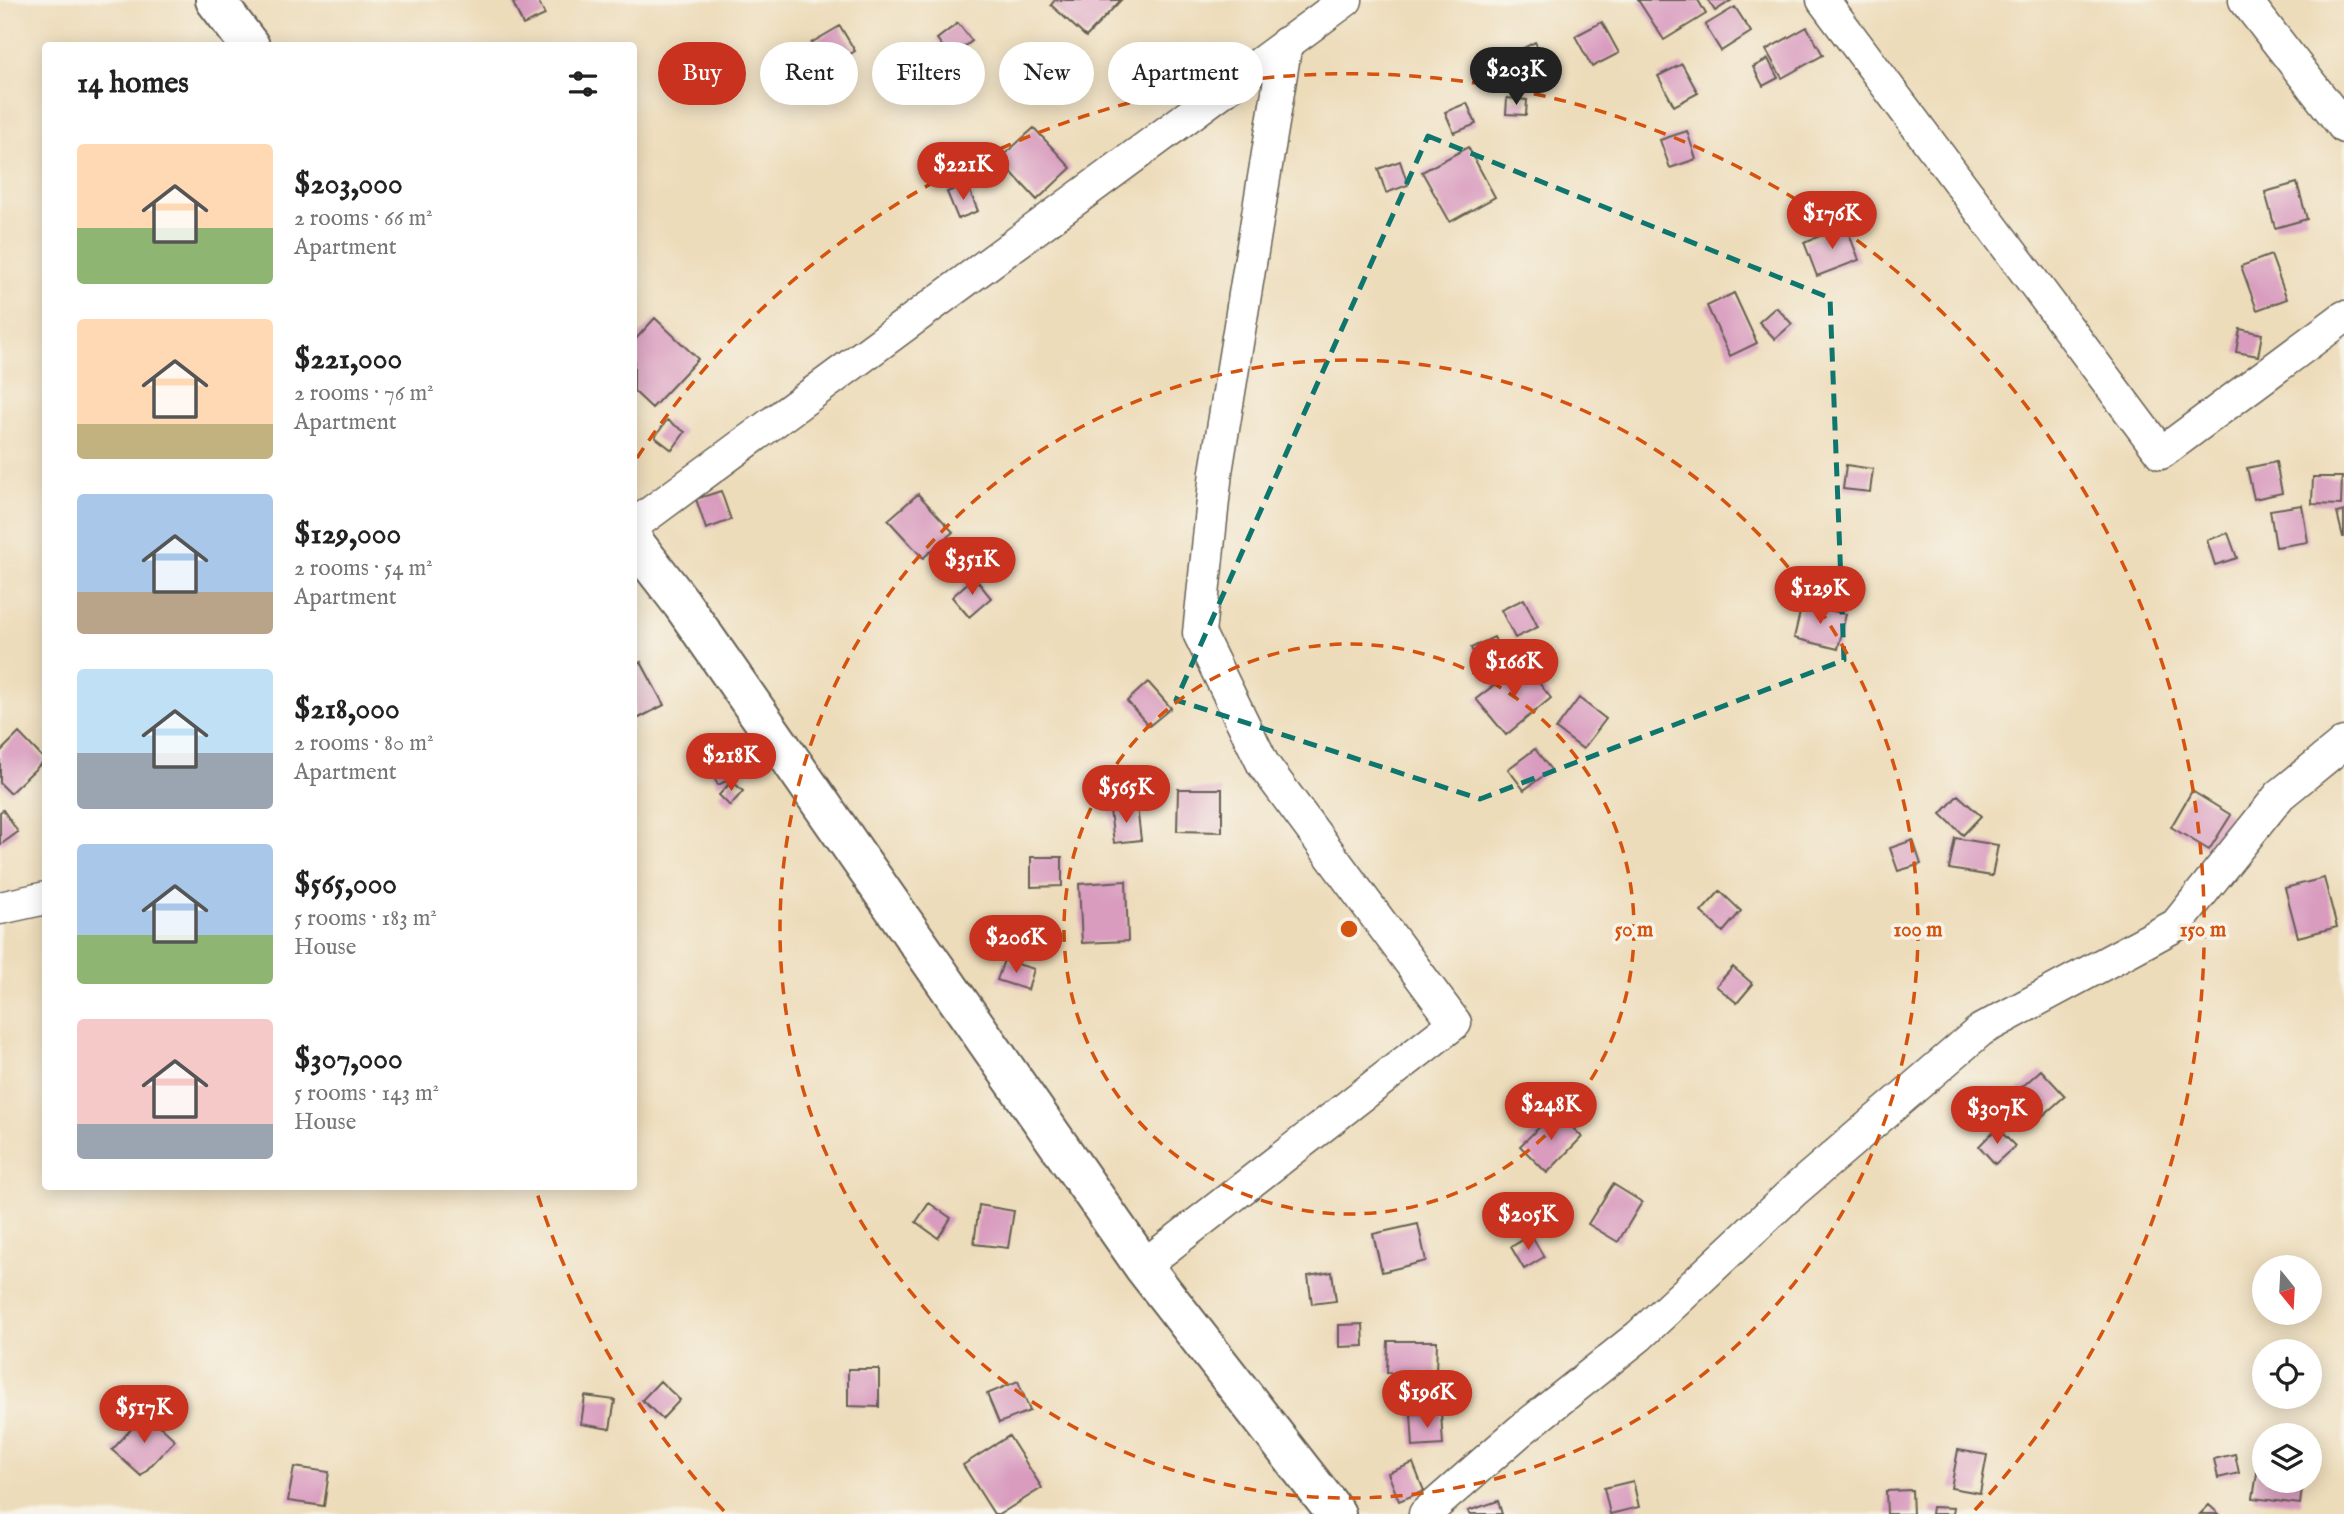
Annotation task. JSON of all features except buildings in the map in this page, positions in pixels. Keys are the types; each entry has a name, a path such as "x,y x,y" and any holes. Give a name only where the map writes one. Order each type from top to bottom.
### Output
{"street":[{"path":"215,0 247,42"},
{"path":"637,523 1346,0"},
{"path":"1823,0 2161,453 2344,317"},
{"path":"2245,0 2344,127"},
{"path":"1143,1266 1455,1023 1263,764 1199,633 1216,472 1286,44"},
{"path":"637,546 682,604 1143,1266 1336,1514"},
{"path":"1425,1514 1520,1431 1639,1336 1795,1190 1981,1030 2176,925 2280,795 2344,743"},
{"path":"0,908 42,899"}],"highlighted area":[{"path":"1428,136 1830,298 1844,660 1480,799 1176,700"}]}
